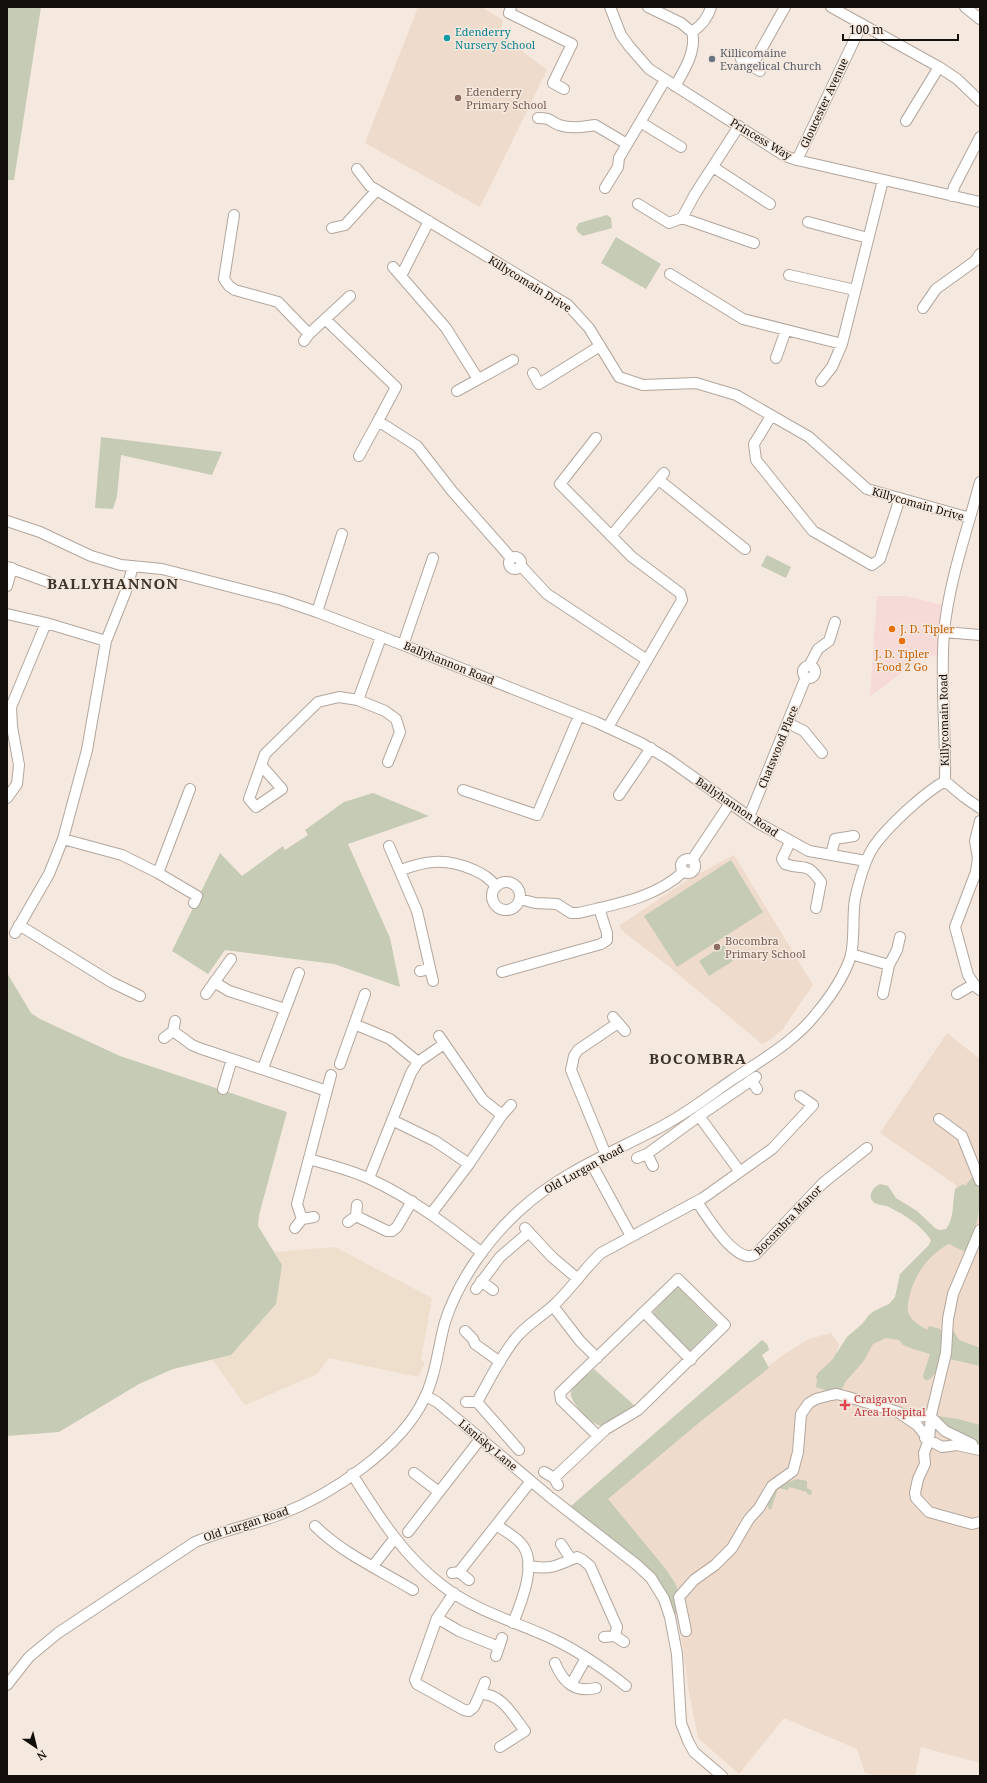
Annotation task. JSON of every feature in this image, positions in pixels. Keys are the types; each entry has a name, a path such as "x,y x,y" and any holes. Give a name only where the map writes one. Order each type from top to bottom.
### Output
{"street":[{"path":"648,7 665,10 692,32 694,46 683,74 675,86"},
{"path":"692,32 700,27 709,14 711,7"},
{"path":"741,59 756,68 785,7"},
{"path":"831,7 939,67 957,79 980,101"},
{"path":"965,7 980,19"},
{"name":"Princess Way","path":"613,8 621,34 629,46 649,69 785,156 980,202"},
{"path":"510,10 572,44 553,83 564,89"},
{"name":"Gloucester Avenue","path":"797,160 862,24"},
{"path":"906,121 939,67"},
{"path":"605,188 618,167 619,158 665,80"},
{"path":"538,118 548,118 560,125 577,128 595,125 627,144"},
{"path":"640,122 681,147"},
{"path":"682,218 695,194 739,126"},
{"path":"952,196 954,187 980,137"},
{"path":"713,167 770,204"},
{"name":"Killycomain Drive","path":"357,169 370,186 568,305 589,328 619,377 642,385 696,383 736,395 809,437 867,490 970,518"},
{"path":"821,381 832,367 842,344 883,180"},
{"path":"332,228 345,225 377,190"},
{"path":"638,204 669,223 682,218 754,243"},
{"path":"234,215 224,279 229,286 235,290 278,302 306,337 350,296"},
{"path":"401,276 429,221"},
{"path":"808,222 868,238"},
{"path":"923,308 936,289 975,261 980,254"},
{"path":"393,267 446,328 478,380"},
{"path":"670,274 743,319 842,344"},
{"path":"789,275 855,290"},
{"path":"325,318 396,387 359,456"},
{"path":"776,358 786,330"},
{"path":"533,373 539,384 600,346"},
{"path":"457,391 513,360"},
{"path":"771,416 754,444 756,460 813,531 872,566 880,560 900,498"},
{"path":"378,421 417,446 452,492 511,558 516,556 520,558 522,562 521,566 547,594 648,660"},
{"path":"596,438 560,484 632,557 680,593 682,600 608,727"},
{"path":"611,536 661,476 745,549"},
{"name":"Killycomain Road","path":"843,975 851,954 855,902 866,861 874,846 894,824 931,789 945,780 944,632 950,591 980,482"},
{"name":"Ballyhannon Road","path":"7,521 40,532 91,556 121,565 168,570 282,600 403,645 608,727 651,748 749,817 790,842 809,851 866,861"},
{"path":"317,612 342,534"},
{"path":"403,645 433,558"},
{"path":"133,566 126,591 106,641 87,750 63,840 49,874 17,929 111,982 134,997"},
{"path":"7,586 9,567 48,582"},
{"path":"7,614 46,623 106,641"},
{"name":"Chatswood Place","path":"749,817 806,677 812,677 815,673 814,669 809,666 818,649 829,641 835,622"},
{"path":"7,798 17,784 19,765 12,727 11,707 46,623"},
{"path":"944,632 980,635"},
{"path":"358,700 381,637"},
{"path":"261,765 265,754 318,702 339,697 358,700 386,711 396,719 400,732 388,762"},
{"path":"463,790 537,815 579,716"},
{"path":"788,723 804,731 822,753"},
{"path":"619,795 651,748"},
{"path":"945,780 964,797 980,808"},
{"path":"158,873 190,789"},
{"path":"520,899 535,903 557,904 571,913 579,913 642,897 672,883 684,871 688,872 694,870 695,865 692,860 730,803"},
{"path":"957,994 977,986 968,975 955,926 976,872 978,858 975,841 980,821"},
{"path":"831,855 835,839 854,836"},
{"path":"63,840 122,855 158,873 197,896 194,903"},
{"path":"790,842 782,858 785,864 792,866 803,866 813,871 821,882 816,908"},
{"path":"389,846 417,911 433,981"},
{"path":"400,870 427,862 448,861 465,866 489,878 496,887"},
{"path":"504,883 512,884 519,890 520,899 515,907 511,910 502,910 498,908 492,896 496,887 504,883"},
{"path":"502,972 601,944 606,940 607,933 599,908"},
{"path":"883,994 889,965 897,950 900,937"},
{"path":"851,954 889,965"},
{"path":"206,994 231,959"},
{"path":"420,971 430,969"},
{"path":"263,1068 299,973"},
{"name":"Old Lurgan Road","path":"7,1685 29,1657 58,1633 195,1542 212,1534 249,1525 282,1514 320,1496 375,1457 402,1433 418,1411 426,1396 432,1378 446,1320 461,1285 482,1253 499,1232 525,1206 548,1187 591,1162 662,1126 709,1096 794,1037 814,1016 843,975"},
{"path":"214,982 229,991 285,1010"},
{"path":"340,1064 365,994"},
{"path":"606,1154 571,1070 574,1056 578,1050 615,1020 625,1031"},
{"path":"354,1024 390,1039 418,1062"},
{"path":"164,1038 174,1026 192,1045 327,1091"},
{"path":"369,1178 411,1073 418,1062 442,1040 483,1100 502,1115"},
{"path":"223,1089 232,1059"},
{"path":"302,1219 297,1204 331,1075"},
{"path":"637,1158 647,1154 699,1116 754,1082"},
{"path":"476,1402 514,1340 530,1323 553,1306 601,1253 697,1202 772,1149 815,1102 800,1096"},
{"path":"431,1214 469,1164 502,1115 511,1105"},
{"path":"699,1116 740,1172"},
{"path":"939,1119 962,1136 980,1181"},
{"path":"392,1120 434,1141 469,1164"},
{"name":"Bocombra Manor","path":"697,1202 729,1244 746,1256 751,1256 756,1254 823,1183 867,1148"},
{"path":"647,1154 654,1166"},
{"path":"309,1159 369,1178 412,1201 482,1253"},
{"path":"591,1162 631,1236"},
{"path":"356,1216 387,1231 392,1231 397,1227 412,1201"},
{"path":"356,1205 356,1216"},
{"path":"348,1222 356,1216"},
{"path":"295,1228 302,1219 314,1217"},
{"path":"493,1290 479,1285 500,1257 527,1230 552,1257 578,1279"},
{"path":"980,1230 952,1294 948,1319 946,1353 931,1416 929,1440 924,1454 925,1464 915,1488 916,1498 930,1512 972,1524 980,1522"},
{"path":"544,1472 556,1481 598,1436 625,1416 638,1410 691,1360 725,1325 678,1279 645,1313 560,1393 561,1400 598,1436"},
{"path":"553,1306 580,1341 597,1358"},
{"path":"645,1313 691,1360"},
{"path":"464,1329 473,1339 475,1344 500,1362"},
{"path":"686,1631 679,1597 694,1580 715,1565 732,1548 749,1519 759,1508 772,1486 793,1471 798,1452 801,1414 809,1403 816,1399 837,1394 903,1416 931,1416"},
{"name":"Lisnisky Lane","path":"426,1396 437,1402 531,1482 637,1565 650,1578 664,1599 670,1617 676,1654 681,1723 694,1752 722,1776"},
{"path":"466,1402 476,1402 485,1409 518,1445"},
{"path":"903,1416 915,1434 942,1447 957,1445 979,1449"},
{"path":"931,1416 945,1431 979,1449"},
{"path":"408,1532 481,1438"},
{"path":"414,1473 439,1492"},
{"path":"352,1474 394,1539 423,1569 454,1593 488,1613 554,1640 586,1658 626,1686"},
{"path":"468,1580 456,1573 531,1482"},
{"path":"496,1525 522,1544 527,1552 528,1566 525,1590 513,1623"},
{"path":"315,1526 326,1530 373,1566 410,1584"},
{"path":"373,1566 394,1539"},
{"path":"561,1544 571,1560"},
{"path":"528,1566 543,1568 555,1567 577,1557 584,1560 590,1566 617,1627 619,1639 604,1638"},
{"path":"454,1593 437,1618 415,1680 417,1684 464,1710 469,1711 474,1707 485,1682"},
{"path":"437,1618 460,1631 499,1647"},
{"path":"571,1685 586,1658"},
{"path":"555,1664 561,1676 571,1685 585,1690 596,1688"},
{"path":"480,1694 489,1693 497,1697 529,1729 500,1747"}],"shaded area":[{"name":"Edenderry Primary School","path":"418,7 481,7 503,20 500,34 547,70 480,207 365,143"},
{"path":"877,596 906,596 943,605 937,657 926,655 870,696"},
{"name":"Bocombra Primary School","path":"734,855 813,985 782,1030 770,1040 762,1044 667,965 621,930 620,925 689,879"},
{"name":"Craigavon Area Hospital","path":"947,1033 980,1059 980,1763 921,1747 915,1776 879,1776 865,1773 857,1749 784,1718 739,1774 698,1738 688,1687 680,1628 671,1593 598,1498 783,1355 809,1339 831,1333 839,1344 829,1379 893,1306 910,1274 957,1231 956,1185 880,1133"},
{"path":"335,1247 432,1298 421,1360 425,1363 418,1377 329,1358 317,1374 245,1405 212,1359 231,1355 282,1265 274,1252"}],"green space":[{"path":"7,7 41,7 14,180 7,180"},
{"path":"607,215 611,218 612,228 583,236 576,228 579,223"},
{"path":"616,237 661,264 646,289 601,263"},
{"path":"101,437 222,452 212,475 121,455 117,496 113,509 95,508"},
{"path":"767,555 791,567 786,578 761,566"},
{"path":"373,793 429,816 348,844 390,938 400,987 334,964 225,950 208,974 172,951 220,853 242,876 283,846 285,850 308,835 305,830 344,802"},
{"path":"731,860 763,912 677,967 644,916"},
{"path":"724,945 733,961 709,976 699,961"},
{"path":"7,973 31,1013 40,1019 120,1056 287,1112 259,1215 258,1226 282,1265 276,1304 231,1355 173,1369 139,1384 59,1432 7,1436"},
{"path":"974,1175 978,1183 980,1203 973,1235 965,1252 949,1244 941,1249 923,1266 914,1281 909,1298 908,1312 914,1321 927,1330 929,1326 940,1329 942,1349 935,1373 931,1378 927,1380 924,1379 923,1376 930,1354 903,1345 899,1340 886,1338 873,1344 863,1362 846,1381 842,1389 831,1392 816,1387 816,1377 818,1373 832,1360 847,1337 862,1324 869,1315 889,1304 895,1297 900,1274 929,1245 931,1240 922,1229 906,1216 887,1206 879,1205 872,1201 871,1195 875,1187 880,1184 888,1186 896,1198 917,1211 939,1230 946,1229 951,1220 955,1189 963,1184 965,1186"},
{"path":"679,1288 716,1325 691,1350 688,1350 653,1314 654,1311 675,1289"},
{"path":"951,1329 959,1340 980,1348 980,1366 950,1359"},
{"path":"762,1340 767,1344 769,1350 762,1355 769,1368 701,1421 608,1499 665,1568 675,1583 677,1588 678,1613 672,1614 663,1588 571,1509 571,1506"},
{"path":"594,1369 635,1406 614,1418 604,1426 600,1426 583,1414 571,1397 574,1387"},
{"path":"938,1416 958,1419 980,1425 980,1445 969,1441 939,1422"},
{"path":"797,1479 807,1481 807,1488 812,1491 811,1495 807,1494 807,1492 789,1487 788,1490 779,1488"},
{"path":"778,1489 771,1510 768,1508 768,1503 773,1493"}],"place":[{"name":"Edenderry Nursery School","path":"447,38"},
{"name":"Killicomaine Evangelical Church","path":"712,59"},
{"name":"Edenderry Primary School","path":"458,98"},
{"name":"J. D. Tipler","path":"892,629"},
{"name":"J. D. Tipler Food 2 Go","path":"902,641"},
{"name":"Bocombra Primary School","path":"717,947"},
{"name":"Craigavon Area Hospital","path":"845,1405"}],"district":[{"name":"BALLYHANNON","path":"113,584"},
{"name":"BOCOMBRA","path":"698,1059"}]}
